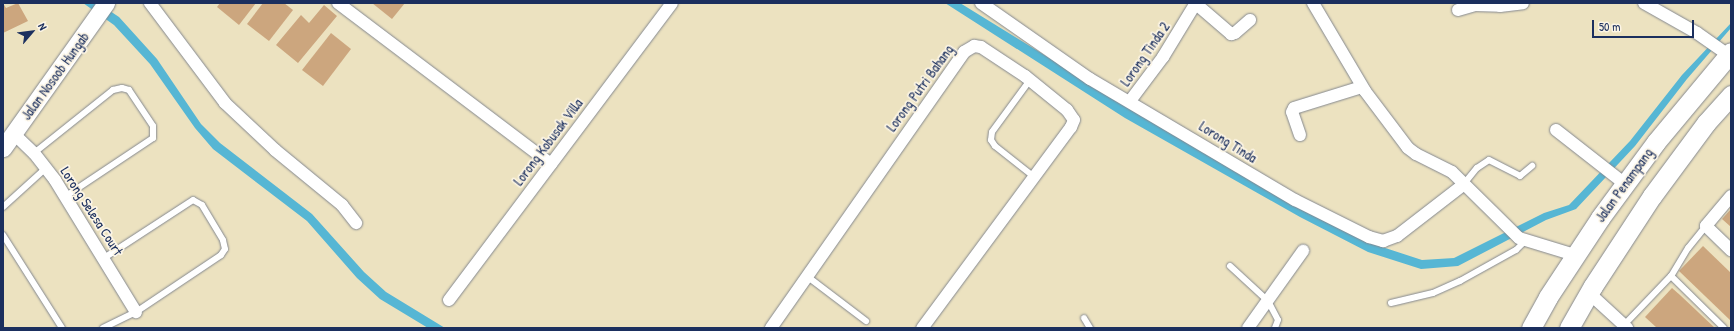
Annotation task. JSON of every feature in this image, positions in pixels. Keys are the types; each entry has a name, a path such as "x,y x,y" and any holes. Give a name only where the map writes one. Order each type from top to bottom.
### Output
{"main road":[{"name":"Jalan Nosoob Hungab","path":"3,148 106,3"},
{"name":"Jalan Penampang","path":"1531,328 1618,179 1725,51"},
{"name":"Jalan Penampang","path":"1569,328 1589,293 1652,196 1706,123 1731,95"}],"street":[{"path":"150,3 225,103 275,150 342,205 356,223"},
{"path":"338,3 551,164"},
{"name":"Lorong Kobusak Villa","path":"449,300 672,3"},
{"name":"Lorong Tinda","path":"981,3 1090,79 1332,220 1383,241 1397,236 1463,185"},
{"path":"1196,3 1231,34 1235,33 1250,20"},
{"name":"Lorong Tinda 2","path":"1130,101 1163,57 1196,3"},
{"path":"1313,3 1362,87 1383,118 1408,148 1416,154 1452,172 1463,185 1508,228 1523,239 1575,255"},
{"path":"1458,10 1475,5 1500,6 1523,3"},
{"path":"1646,3 1725,51"},
{"name":"Lorong Putri Bahang","path":"771,328 808,277 921,110 964,52 974,46 981,47 1030,80 1067,110 1074,120 1071,127 1033,176 922,328"},
{"path":"1300,135 1292,112 1294,108 1362,87"},
{"path":"1556,130 1618,179"},
{"name":"Lorong Selesa Court","path":"14,133 34,153 66,196 136,312"},
{"path":"1731,196 1706,226 1731,250"},
{"path":"1248,328 1303,251"},
{"path":"1589,293 1626,327"}],"lane":[{"path":"1030,80 992,132 991,140 995,146 1033,176"},
{"path":"34,153 113,90 122,88 129,90 152,126 153,138 66,196"},
{"path":"1463,185 1477,168 1489,160 1520,176 1532,166"},
{"path":"3,207 46,168"},
{"path":"103,328 136,312 221,254 225,249 223,240 202,205 197,200 187,202 104,258"},
{"path":"1626,327 1671,276 1688,248 1706,226"},
{"path":"3,235 62,328"},
{"path":"1391,303 1433,293 1460,281 1516,250 1523,239"},
{"path":"1230,266 1268,301 1278,320 1276,328"},
{"path":"1671,276 1724,328"},
{"path":"808,277 866,321"},
{"path":"1084,318 1090,328"}],"water":[{"path":"83,3 98,3 119,17 157,59 201,124 220,143 312,214 364,272 386,292 445,328 428,328 380,299 357,278 307,221 213,149 195,128 150,64 114,25"},
{"path":"945,3 960,3 1132,109 1370,243 1422,260 1454,258 1544,213 1569,205 1630,141 1682,75 1731,23 1731,28 1687,79 1635,146 1576,209 1546,220 1458,266 1421,269 1368,252 1300,217 1125,118"}],"building":[{"path":"3,3 6,8 18,3 28,21 3,33"},
{"path":"220,3 256,3 239,25 217,7"},
{"path":"263,3 284,3 293,10 269,41 247,24"},
{"path":"372,3 405,3 392,19"},
{"path":"324,5 337,16 298,63 276,45 301,15 309,23"},
{"path":"331,33 351,49 323,86 302,70"},
{"path":"1731,209 1731,227 1722,219"},
{"path":"1703,246 1731,273 1731,321 1679,271"},
{"path":"1672,288 1715,328 1657,328 1645,317"}]}
